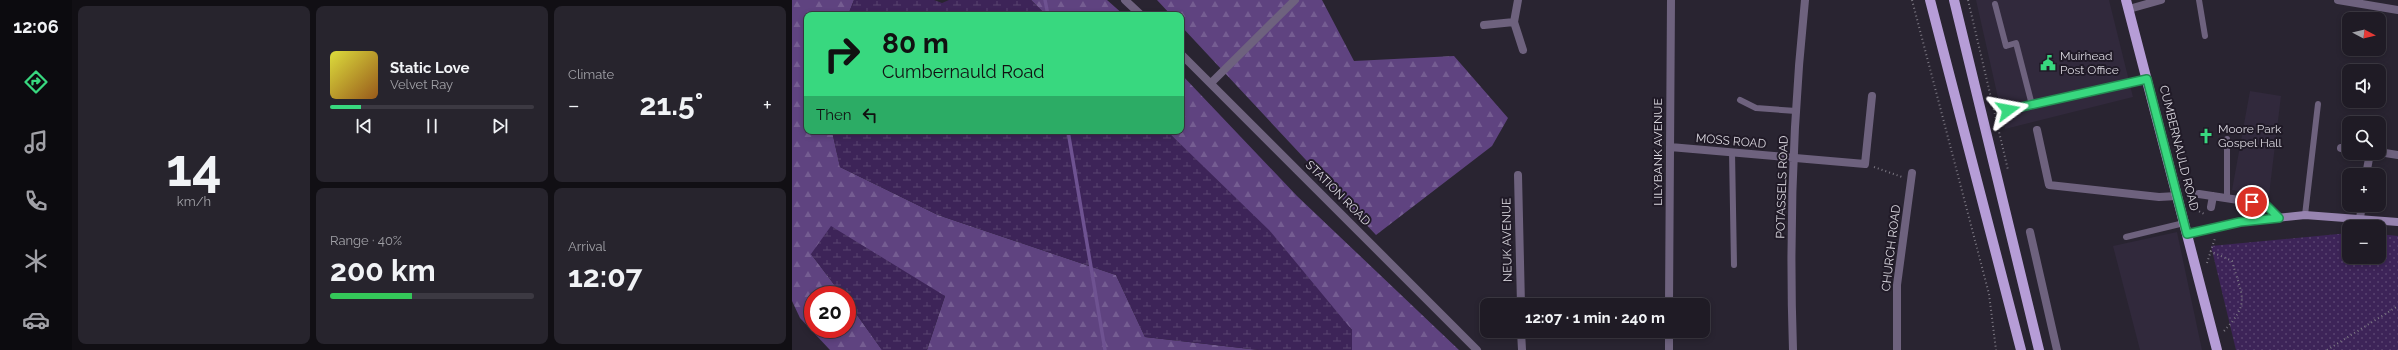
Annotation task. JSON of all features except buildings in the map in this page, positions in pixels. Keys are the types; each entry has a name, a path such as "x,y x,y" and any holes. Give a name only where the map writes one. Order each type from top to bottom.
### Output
{"main road":[{"path":"1930,0 2021,350"},
{"path":"1954,0 2039,350"},
{"name":"CUMBERNAULD ROAD","path":"2128,5 2217,350"},
{"path":"2187,234 2240,222 2305,214 2398,222"}],"street":[{"path":"1125,0 1138,12"},
{"path":"1211,83 1295,0"},
{"path":"1518,0 1514,22 1523,50"},
{"name":"LILYBANK AVENUE","path":"1669,298 1670,0"},
{"name":"POTASSELS ROAD","path":"1793,350 1790,270 1796,159 1796,111 1805,0"},
{"path":"2128,5 2161,0"},
{"path":"2338,0 2398,10"},
{"path":"1484,25 1514,22"},
{"name":"STATION ROAD","path":"1184,57 1477,350"},
{"path":"1865,164 1872,96"},
{"path":"2037,130 2048,185 2159,197 2177,196"},
{"name":"MOSS ROAD","path":"1670,147 1865,164"},
{"path":"2386,153 2398,155"},
{"name":"NEUK AVENUE","path":"1518,175 1521,298"},
{"name":"CHURCH ROAD","path":"1897,350 1897,285 1912,176"},
{"path":"2199,194 2265,204 2279,218"},
{"path":"2211,207 2213,196"},
{"path":"2360,218 2361,212"},
{"path":"2030,232 2057,350"},
{"path":"1521,338 1522,350"},
{"path":"1669,338 1669,350"}],"lane":[{"path":"2199,0 2205,36"},
{"path":"1995,4 2006,46 2016,43 2032,105"},
{"path":"2008,110 2147,79"},
{"path":"1740,100 1756,108 1796,111"},
{"path":"2305,214 2318,104"},
{"path":"2227,139 2228,198"},
{"path":"1732,152 1734,265"},
{"path":"2126,237 2184,223"}],"path":[{"path":"1912,0 1989,294 1996,350"},
{"path":"1865,164 1912,176"},
{"path":"2210,251 2232,261 2243,300 2238,316 2223,332"},
{"path":"2327,350 2398,306"}],"shaded area":[{"path":"1976,0 2109,0 2133,97 2005,129"},
{"path":"2250,91 2281,96 2269,195 2232,190"},
{"path":"2177,232 2202,350 2140,350 2113,246"}],"green space":[{"path":"792,0 854,0 849,12 804,12 804,134 833,134 840,167 938,215 1116,275 1145,337 1259,350 927,350 945,296 811,254 835,286 804,286 804,322 800,318 792,301"},
{"path":"854,0 934,0 942,3 949,0 1031,0 1043,12 849,12"},
{"path":"1031,0 1107,0 1121,12 1043,12"},
{"path":"1157,0 1322,0 1354,61 1454,56 1508,118 1492,146 1376,235 1184,29 1184,12 1168,12"},
{"path":"1184,77 1297,196 1459,350 1352,350 1352,330 1170,134 1184,134"},
{"path":"833,134 1170,134 1270,231 1352,330 1352,350 1259,350 1145,337 1116,275 938,215 840,167"},
{"path":"831,226 945,296 927,350 882,350 856,314 856,286 835,286 811,254"},
{"path":"2342,234 2342,264 2386,264 2386,235 2398,236 2398,350 2236,350 2211,246"},
{"path":"856,314 882,350 830,350 819,338 856,338"}],"waterway":[{"path":"1045,0 1047,12"},
{"path":"1069,134 1105,350"}],"place":[{"name":"Muirhead Post Office","path":"2048,63"},
{"name":"Moore Park Gospel Hall","path":"2206,136"}],"route":[{"path":"2008,110 2147,79 2187,234 2240,222 2279,218 2265,204 2252,202"}]}
